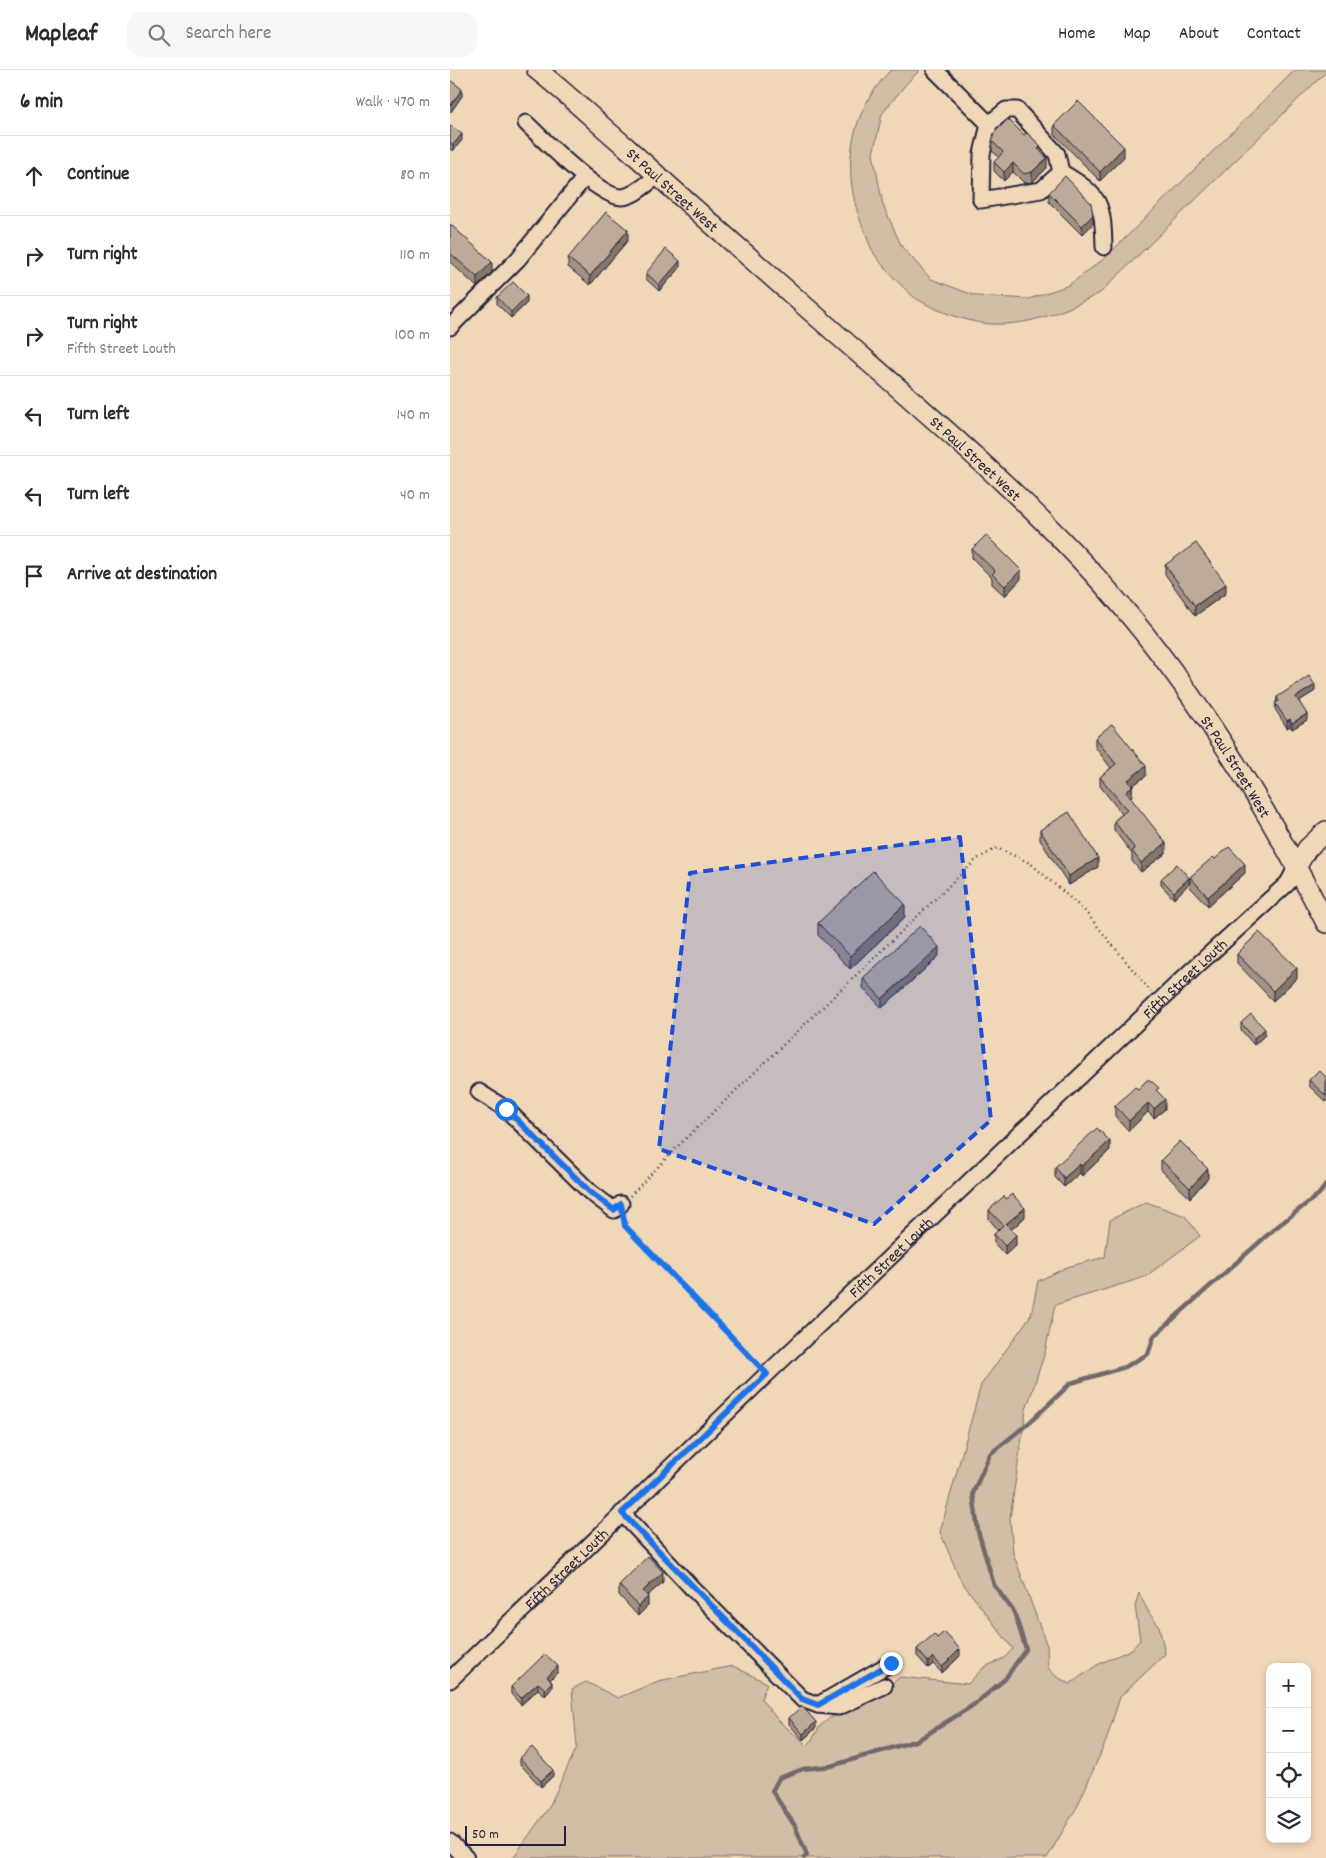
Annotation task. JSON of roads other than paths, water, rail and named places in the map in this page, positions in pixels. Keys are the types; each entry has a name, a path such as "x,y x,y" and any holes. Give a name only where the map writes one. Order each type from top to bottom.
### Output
{"main road":[{"name":"St Paul Street West","path":"537,70 1020,499 1090,571 1130,616 1176,675 1238,768 1297,866 1326,923"},
{"name":"Fifth Street Louth","path":"1297,866 1307,849 1326,831"}],"street":[{"path":"935,70 989,124"},
{"path":"1061,172 1041,190 980,200 982,154 989,124 1006,110 1017,110 1057,154 1061,172 1083,185 1100,204 1104,247"},
{"path":"526,123 585,177 610,196 621,197 631,195 658,176"},
{"path":"450,327 518,259 585,177"},
{"name":"Fifth Street Louth","path":"450,1680 767,1374 1159,1002 1288,883 1297,866"},
{"path":"478,1092 506,1109 590,1192 614,1210 621,1204"},
{"path":"622,1513 802,1699 818,1705 839,1708 884,1686"},
{"path":"818,1705 891,1663"},
{"path":"450,1842 466,1858"}],"waterway":[{"path":"804,1858 807,1855 795,1826 772,1791 779,1778 803,1769 831,1766 918,1740 975,1704 1005,1679 1026,1649 1014,1612 994,1585 978,1531 973,1493 990,1454 1030,1422 1071,1383 1125,1367 1148,1354 1154,1336 1273,1230 1319,1194 1326,1185"}]}
